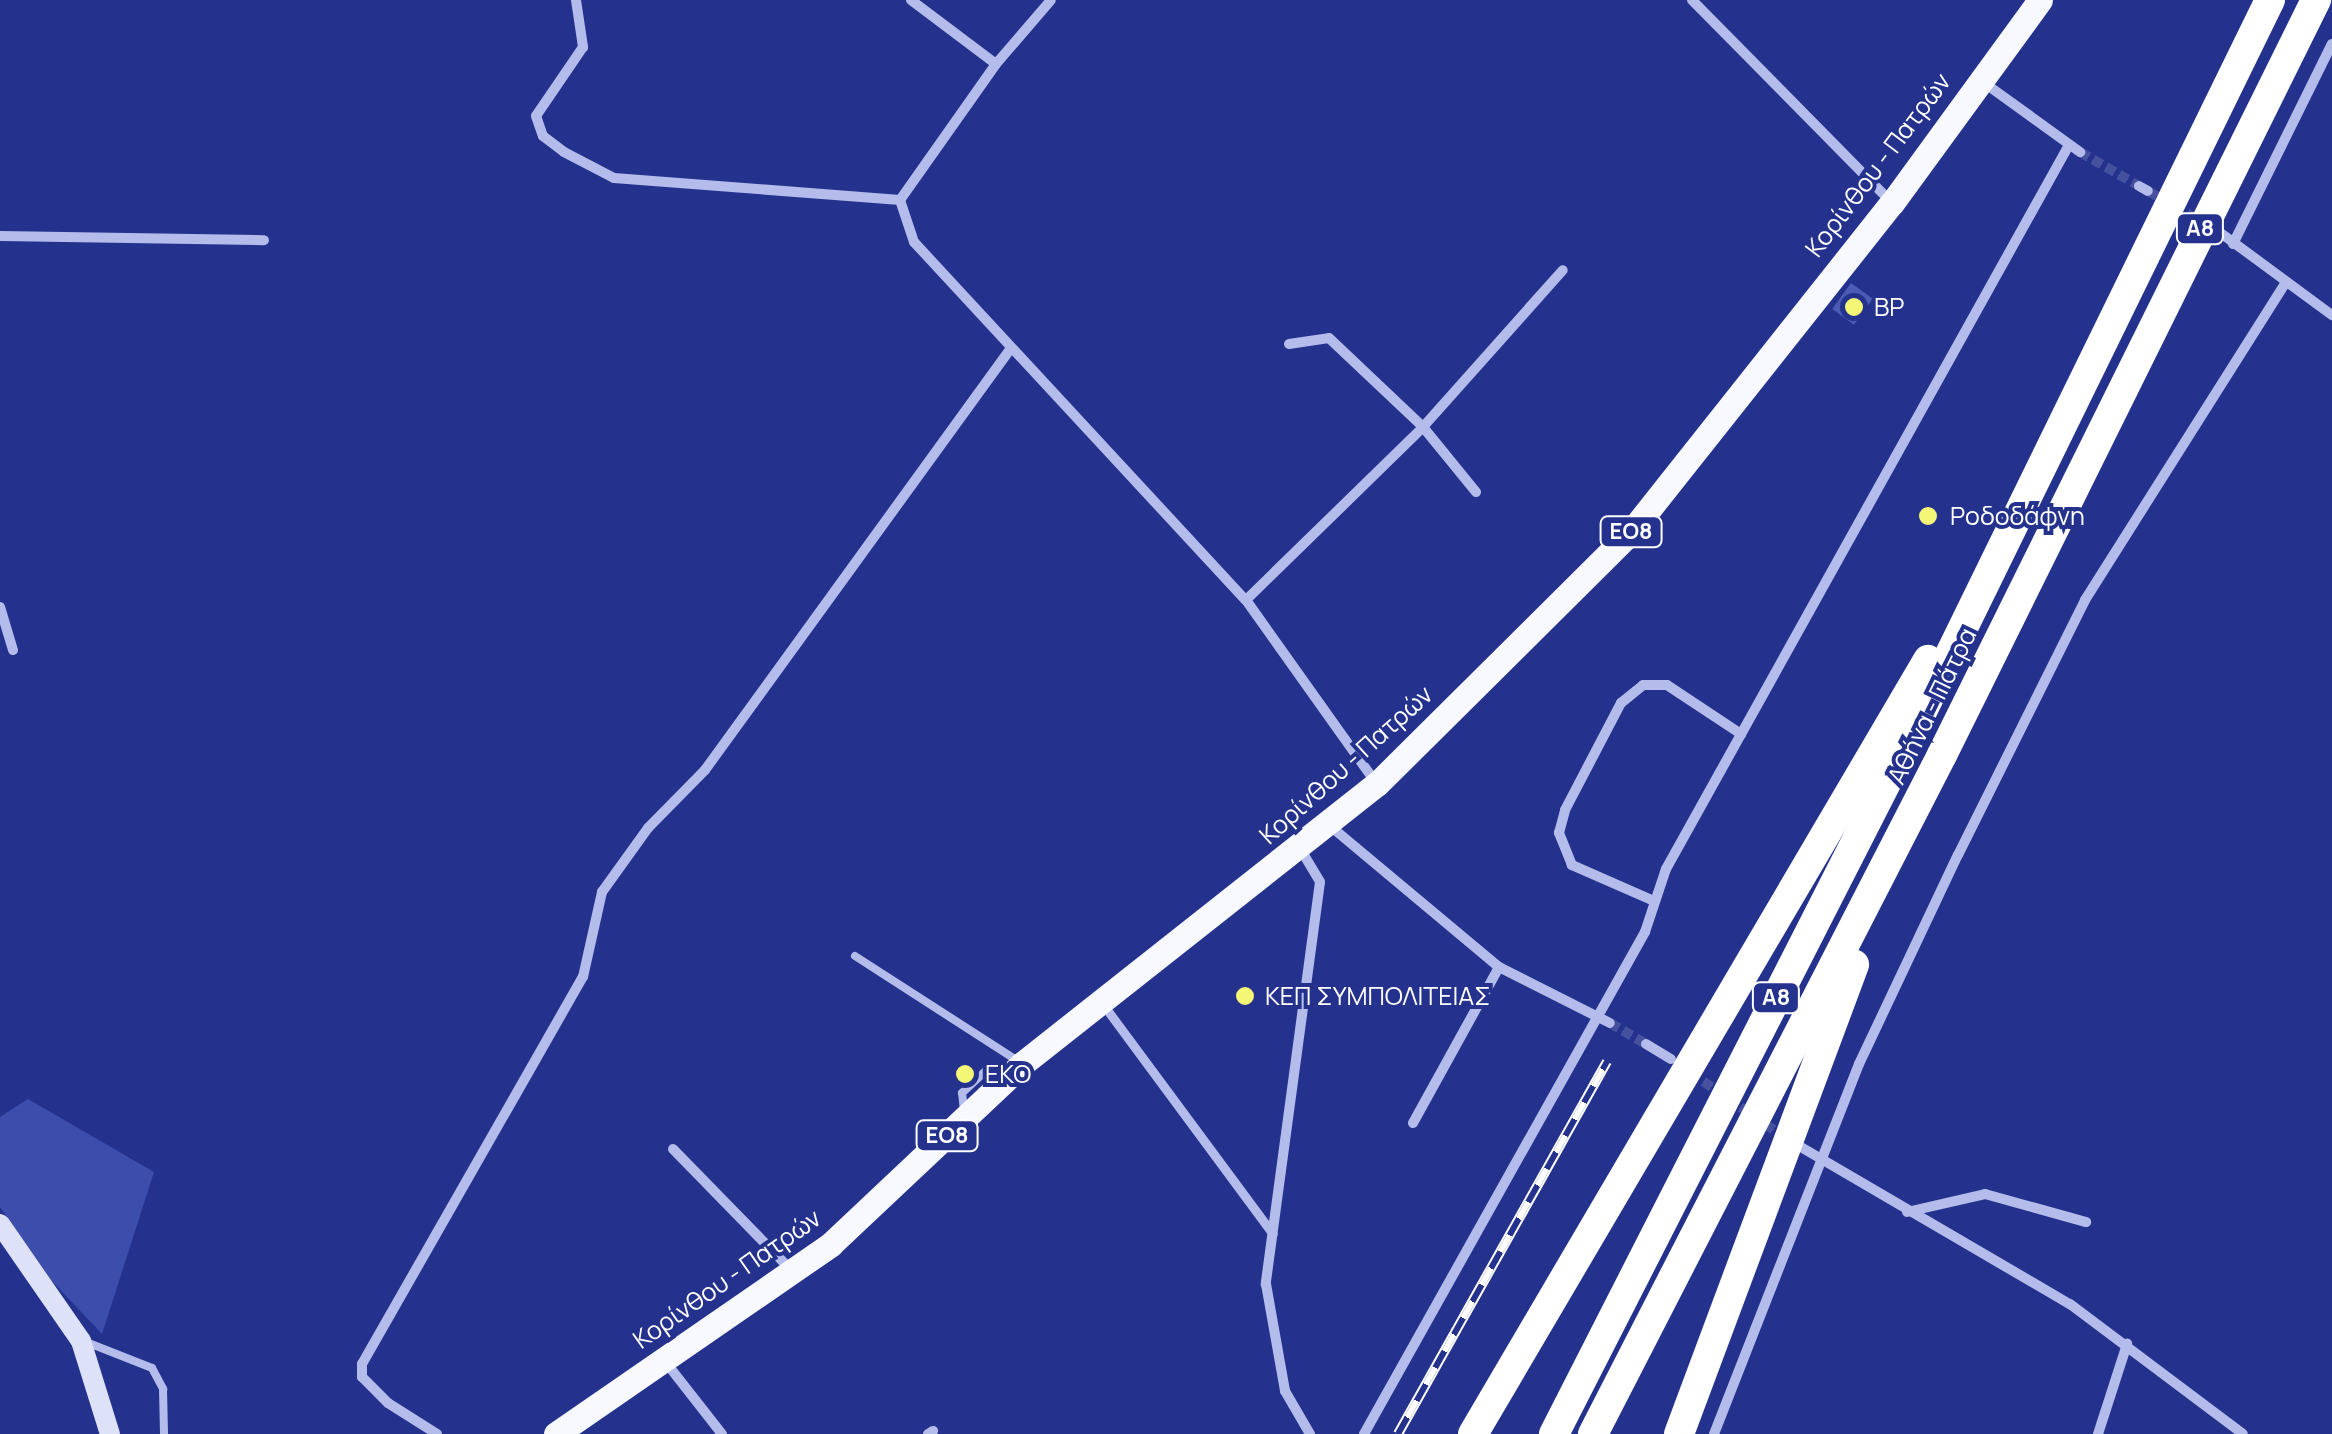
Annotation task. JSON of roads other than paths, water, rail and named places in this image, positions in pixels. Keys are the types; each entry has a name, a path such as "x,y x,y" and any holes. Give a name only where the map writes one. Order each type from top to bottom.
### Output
{"highway":[{"name":"Αθήνα - Πάτρα","path":"1554,1434 1912,732 1991,560 2270,0"},
{"name":"Αθήνα - Πάτρα","path":"1593,1434 1942,755 2316,0"},
{"path":"1473,1434 1991,560"},
{"path":"1678,1434 1832,1015 1942,755"}],"main road":[{"name":"Κορίνθου - Πατρών","path":"556,1434 793,1272 872,1211 1017,1069 1100,999 1301,850 1377,784 1612,554 1892,203 2040,0"},
{"path":"0,1224 81,1341 110,1434"}],"street":[{"path":"576,0 583,47 536,116 542,136 564,152 614,178 900,200"},
{"path":"910,0 996,64"},
{"path":"900,200 996,64 1051,0"},
{"path":"1692,0 1892,203"},
{"path":"2233,244 2332,44"},
{"path":"1980,80 2080,152"},
{"path":"1364,1434 1597,1016 1741,734 2069,145"},
{"path":"900,200 914,242 1246,600 1377,784"},
{"path":"2222,234 2284,284 2332,315"},
{"path":"0,236 264,240"},
{"path":"1246,600 1423,427 1563,270"},
{"path":"1714,1434 1820,1161 2085,600 2284,284"},
{"path":"1289,344 1329,338 1423,427 1476,492"},
{"path":"436,1434 388,1404 362,1376 362,1364 583,977 602,892 706,770 1011,348"},
{"path":"0,606 13,650"},
{"path":"1654,901 1572,864 1559,833 1564,810 1621,703 1643,684 1667,685 1741,734"},
{"path":"1329,825 1499,967 1610,1023"},
{"path":"1301,850 1320,882 1266,1284 1274,1349 1285,1391 1310,1434"},
{"path":"1412,1123 1499,967"},
{"path":"1100,999 1273,1234"},
{"path":"1646,1044 1671,1059"},
{"path":"1794,1143 2126,1344 2243,1434"},
{"path":"673,1149 793,1272"},
{"path":"1907,1212 1985,1194 2086,1222"},
{"path":"2098,1434 2126,1344"},
{"path":"664,1360 722,1434"}],"lane":[{"path":"855,956 1017,1069"},
{"path":"81,1341 152,1368 164,1388 164,1434"}],"tunnel":[{"path":"2080,152 2139,186"},
{"path":"2148,191 2200,221"},
{"path":"1610,1023 1646,1044"},
{"path":"1691,1073 1784,1137"}],"railway":[{"path":"1398,1434 1607,1062"}],"place":[{"name":"BP","path":"1854,307"},
{"name":"Ροδοδάφνη","path":"1928,516"},
{"name":"ΚΕΠ ΣΥΜΠΟΛΙΤΕΙΑΣ","path":"1245,996"},
{"name":"EKO","path":"965,1074"}]}
